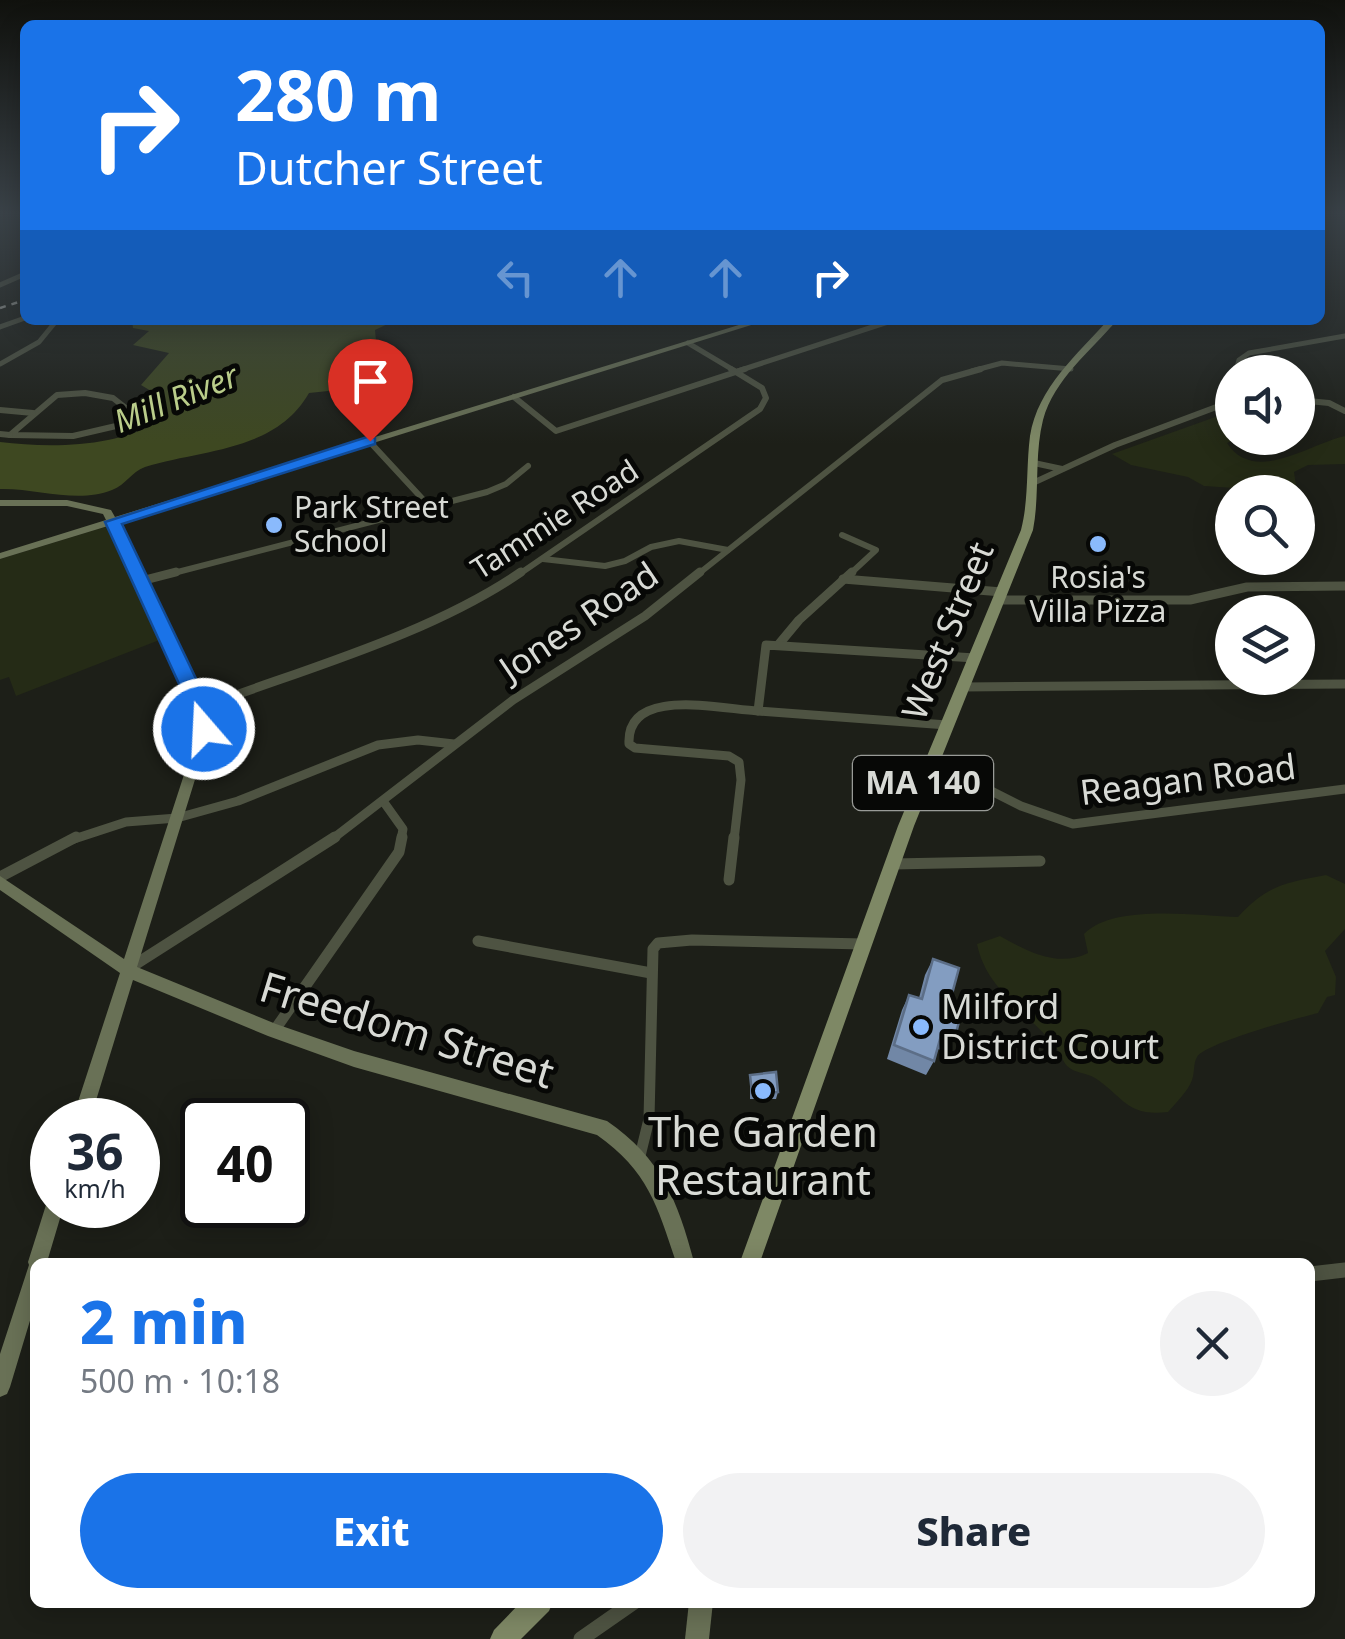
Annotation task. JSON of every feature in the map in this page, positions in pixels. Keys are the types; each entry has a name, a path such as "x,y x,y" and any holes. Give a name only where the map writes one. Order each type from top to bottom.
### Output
{"main road":[{"name":"West Street","path":"751,1258 893,864 1027,530 1039,417 1054,389 1108,325"},
{"path":"503,1639 534,1608"}],"street":[{"path":"0,364 39,342 53,325"},
{"path":"0,556 747,325"},
{"path":"514,397 556,431 879,325"},
{"path":"1246,355 1345,336"},
{"path":"688,343 736,373"},
{"name":"Jones Road","path":"128,970 254,892 384,801 545,677 645,616 942,380 1002,364 1071,369"},
{"name":"Tammie Road","path":"200,708 428,622 494,590 756,413 766,400 764,390 736,373"},
{"path":"54,396 111,397 127,409 116,426 86,434 4,434 54,396"},
{"path":"1315,401 1329,402 1345,411"},
{"path":"1035,482 1215,408"},
{"path":"0,410 33,413"},
{"path":"370,441 430,507"},
{"path":"1034,463 1063,469"},
{"path":"141,581 497,489 528,466"},
{"path":"0,502 97,507 107,512 200,708 203,734 89,1098"},
{"path":"779,644 842,578 876,550 842,535"},
{"path":"543,558 605,566 651,547 679,541 728,550"},
{"path":"842,578 1001,596 1190,600 1247,587 1345,586"},
{"path":"758,712 766,645 975,658"},
{"path":"963,687 1345,684"},
{"path":"730,880 741,780 739,762 729,756 635,748 630,744 629,728 642,710 656,706 947,725"},
{"path":"0,880 56,845 92,830 176,818 255,794 378,745 418,740 454,744"},
{"name":"Reagan Road","path":"932,761 1022,806 1073,824 1345,789"},
{"path":"274,1031 399,852 403,829 384,801"},
{"path":"893,864 1040,861"},
{"name":"Freedom Street","path":"0,880 128,970 274,1031 354,1059 578,1117 611,1133 640,1156 660,1187 684,1258"},
{"path":"640,1156 649,1120 652,949 668,940 864,944"},
{"path":"478,941 652,973"},
{"path":"39,1258 49,1228"},
{"path":"1315,1273 1345,1270"},
{"path":"0,1387 30,1289"},
{"path":"581,1639 625,1608"},
{"path":"697,1639 701,1608"}],"shaded area":[{"path":"1215,417 1215,455 1238,455 1252,461 1315,455 1315,447 1345,436 1345,464 1308,465 1294,475 1215,475 1215,487 1131,465 1112,454"},
{"path":"108,526 162,639 16,696 9,677 0,680 0,559"},
{"path":"1326,875 1345,884 1345,929 1325,951 1336,977 1335,995 1327,997 1318,1013 1204,1051 1197,1057 1188,1088 1168,1112 1134,1108 1095,1078 1067,1066 1055,1046 998,987 977,944 1000,936 1043,956 1077,957 1088,953 1084,934 1115,918 1157,914 1238,917 1258,898 1278,887"}],"water":[{"name":"Mill River","path":"133,325 386,325 375,330 374,363 339,365 337,369 349,380 347,389 309,393 295,412 257,438 145,467 117,488 99,494 71,496 0,489 0,442 81,444 122,437 159,421 158,410 149,402 151,391 141,385 169,353 133,345 149,331"}],"building":[{"name":"Milford District Court","path":"933,959 959,968 948,1009 961,1014 955,1037 942,1032 934,1061 894,1045 909,995 922,999"},
{"path":"776,1072 778,1092 752,1093 750,1075"}],"railway":[{"path":"0,308 20,302"}],"place":[{"name":"Park Street School","path":"274,525"},
{"name":"Rosia's Villa Pizza","path":"1098,544"},
{"name":"Milford District Court","path":"921,1027"},
{"name":"The Garden Restaurant","path":"763,1091"}],"route":[{"path":"204,729 200,708 113,522 370,441"}]}
